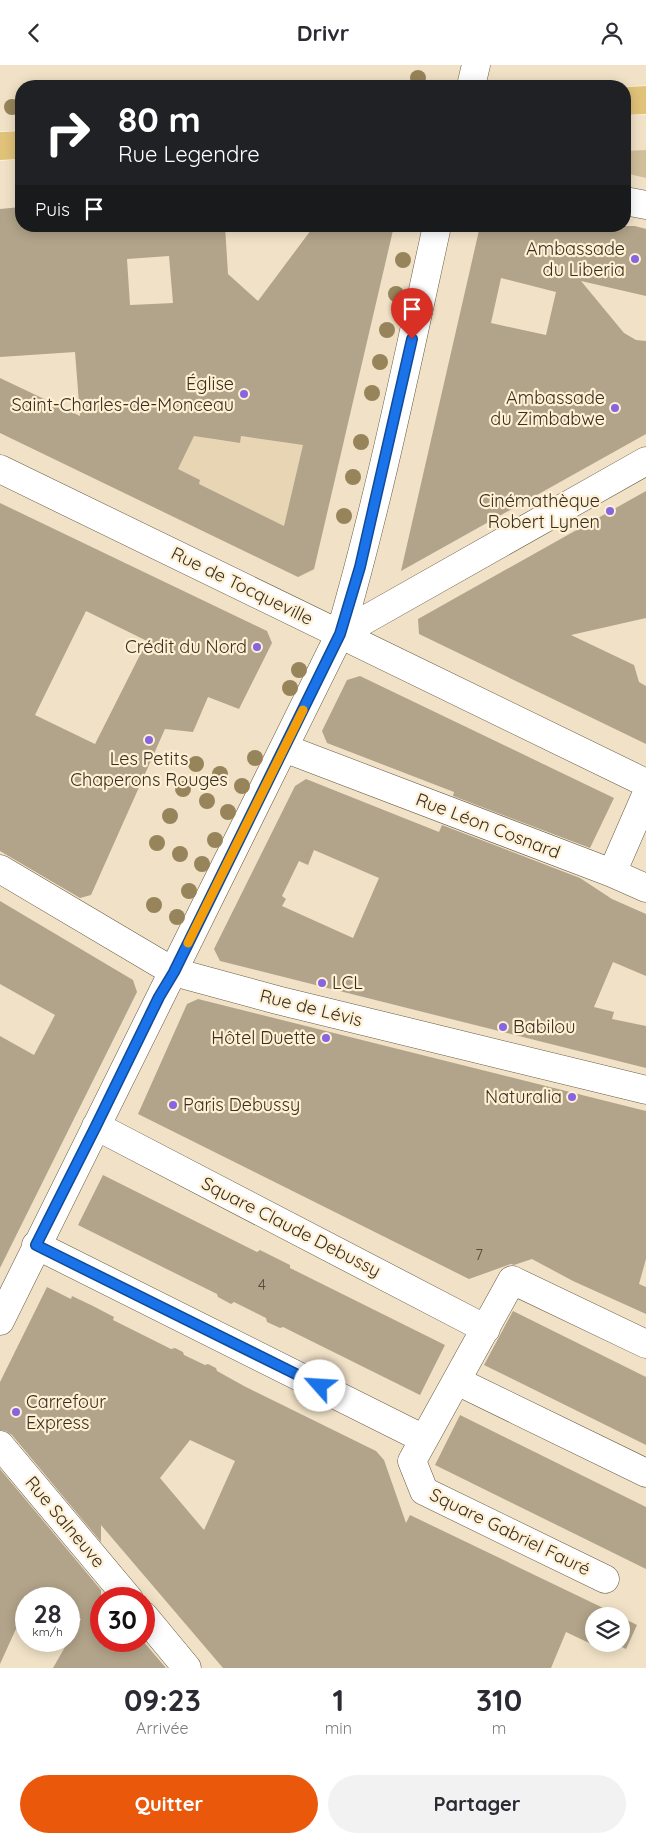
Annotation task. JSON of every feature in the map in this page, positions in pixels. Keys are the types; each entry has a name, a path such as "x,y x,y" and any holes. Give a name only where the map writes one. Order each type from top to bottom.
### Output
{"main road":[{"path":"631,101 646,100"}],"street":[{"path":"472,80 476,65"},
{"path":"631,202 646,205"},
{"path":"1,1315 159,997 174,972 340,634 360,567 436,232"},
{"path":"340,634 646,461"},
{"name":"Rue de Tocqueville","path":"0,469 646,783"},
{"name":"Rue Léon Cosnard","path":"284,748 612,873"},
{"path":"646,795 612,873 646,888"},
{"name":"Rue de Lévis","path":"0,869 174,972 260,996 646,1090"},
{"name":"Square Claude Debussy","path":"96,1126 486,1329"},
{"path":"36,1245 424,1439 512,1280 646,1344"},
{"path":"457,1381 646,1473"},
{"name":"Square Gabriel Fauré","path":"424,1439 412,1461 424,1491 605,1579"},
{"name":"Rue Salneuve","path":"0,1445 119,1587"},
{"path":"155,1629 187,1668"}],"shaded area":[{"path":"646,150 646,178 631,174 631,151"},
{"path":"178,426 211,439 240,443 241,436 303,445 306,431 344,441 314,570 299,577 148,504"}],"building":[{"path":"15,208 15,232 225,232 228,274 258,301 310,232 393,232 314,569 298,577 0,433 0,378 80,416 75,352 0,357 0,209","holes":["169,256 173,303 130,305 127,259","194,436 240,443 241,436 303,445 284,526 199,484 200,480 178,469"]},
{"path":"631,226 646,229 646,296 581,281 624,333 636,340 646,341 646,434 401,571 479,232 631,232","holes":["501,278 556,292 546,335 491,323"]},
{"path":"646,491 646,618 571,635 634,665 639,682 646,686 646,744 419,634 418,619"},
{"path":"0,503 267,631 272,643 239,709 208,697 193,732 165,729 91,895 80,898 0,851","holes":["86,611 147,641 95,744 35,715"]},
{"path":"360,676 614,798 590,848 453,796 454,792 327,743 322,731 347,680"},
{"path":"306,779 439,832 442,825 580,878 612,899 646,914 646,976 613,962 594,1007 614,1012 612,1019 646,1026 646,1068 220,961 214,949 295,786","holes":["314,850 379,878 353,938 282,906 286,899 282,896 299,861 308,865"]},
{"path":"0,901 133,980 137,992 0,1268 0,1036 34,1055 55,1015 0,984"},
{"path":"198,999 646,1111 646,1259 639,1284 646,1287 646,1314 573,1281 532,1259 514,1265 511,1264 469,1279 138,1114 187,1004"},
{"path":"103,1175 257,1252 260,1250 290,1265 290,1268 445,1345 420,1395 283,1327 280,1328 267,1322 266,1318 234,1302 231,1304 218,1297 217,1294 78,1225"},
{"path":"47,1287 71,1299 72,1296 93,1306 114,1317 113,1320 171,1349 175,1348 183,1352 184,1355 205,1365 208,1364 244,1386 376,1451 384,1460 406,1523 410,1515 601,1607 585,1607 585,1641 566,1632 551,1668 223,1668 101,1525 101,1542 12,1435 0,1430 0,1382","holes":["190,1440 235,1461 204,1530 160,1478"]},
{"path":"513,1311 646,1377 646,1445 484,1365"},
{"path":"460,1415 646,1507 646,1569 435,1465"},
{"path":"0,1469 98,1587 90,1587 90,1652 152,1652 166,1668 53,1668 62,1652 80,1652 80,1587 15,1587 15,1631 0,1664"},
{"path":"630,1622 637,1625 630,1640"}],"slow traffic":[{"path":"188,943 303,710"}],"place":[{"name":"Ambassade du Liberia","path":"635,259"},
{"name":"Église Saint-Charles-de-Monceau","path":"244,394"},
{"name":"Ambassade du Zimbabwe","path":"615,408"},
{"name":"Cinémathèque Robert Lynen","path":"610,511"},
{"name":"Crédit du Nord","path":"257,647"},
{"name":"Les Petits Chaperons Rouges","path":"149,740"},
{"name":"LCL","path":"322,983"},
{"name":"Babilou","path":"503,1027"},
{"name":"Hôtel Duette","path":"326,1038"},
{"name":"Naturalia","path":"572,1097"},
{"name":"Paris Debussy","path":"173,1105"},
{"name":"Carrefour Express","path":"16,1412"}],"route":[{"path":"320,1386 36,1245 159,997 174,972 340,634 360,567 412,339"}]}
